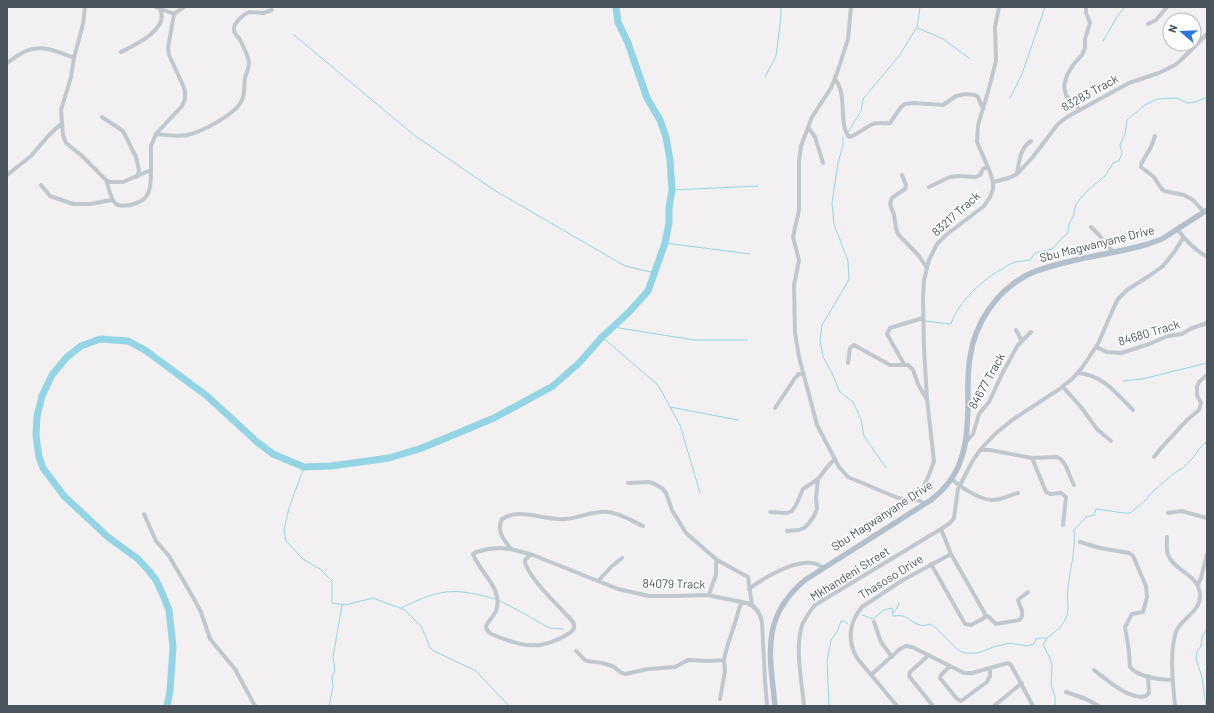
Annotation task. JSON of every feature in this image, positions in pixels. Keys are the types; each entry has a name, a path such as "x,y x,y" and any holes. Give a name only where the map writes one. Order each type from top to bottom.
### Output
{"main road":[{"name":"Sbu Magwanyane Drive","path":"775,706 770,645 775,619 782,604 805,580 925,504 942,491 952,478 961,460 966,442 969,363 972,347 979,326 994,302 1014,284 1036,271 1057,264 1148,244 1162,239 1178,230 1205,211"}],"street":[{"path":"85,7 83,24 74,58 71,77 61,110 63,135 66,142 106,180 112,182 123,182 152,170"},
{"path":"156,7 174,14"},
{"path":"106,180 112,200 122,206 136,204 143,200 150,191 152,170 151,146 156,134 182,106 185,99 182,83 169,55 168,48 174,14 184,7"},
{"path":"851,7 848,39 835,79 831,88 818,106 808,127 799,155 799,210 793,237 799,263 794,281 795,333 803,374 817,425 841,472 848,477 902,499 917,500 925,504"},
{"path":"993,182 977,142 978,125 996,61 995,27 999,7"},
{"path":"1079,109 1066,95 1064,86 1071,68 1083,53 1089,26 1086,7"},
{"path":"1148,24 1156,20 1166,7"},
{"path":"121,52 141,41 156,29 162,19 160,9"},
{"path":"156,134 180,136 198,132 227,116 236,108 244,95 245,80 249,63 240,40 234,31 235,26 242,16 249,12 263,13 272,10"},
{"name":"83283 Track","path":"993,182 1009,178 1017,174 1032,158 1058,124 1067,117 1079,109 1129,83 1159,73 1175,65 1207,34"},
{"path":"7,63 24,52 38,49 49,49 74,58"},
{"path":"835,79 840,86 844,123 849,137 869,126 890,123 901,107 908,104 943,105 956,96 967,94 977,96 983,109"},
{"path":"102,117 123,131 136,157 139,170 137,176"},
{"path":"7,175 31,156 49,135 62,124"},
{"path":"808,127 815,137 823,163"},
{"path":"1155,136 1141,167 1154,177 1164,191 1184,195 1193,200 1205,211"},
{"path":"1017,174 1023,148 1031,141"},
{"path":"929,187 953,177 976,177 980,175 983,169 987,167"},
{"path":"902,175 906,185 905,189 892,198 890,204 894,215 896,228 898,234 919,256 927,268"},
{"name":"83217 Track","path":"917,500 934,461 927,399 923,318 923,289 927,268 933,251 940,241 984,206 988,201 993,189 993,182"},
{"path":"41,185 50,196 73,204 90,204 112,200"},
{"path":"1091,227 1114,252"},
{"path":"1178,230 1183,238 1199,253 1207,257"},
{"name":"Mkhandeni Street","path":"804,706 799,641 802,624 815,605 950,523 954,518 957,492 972,462 980,450 995,434 1012,420 1063,387 1078,373 1096,347 1118,299 1127,290 1163,266 1183,238"},
{"path":"923,318 890,328 887,334 904,364 913,370 918,384 927,399"},
{"name":"84680 Track","path":"1096,347 1106,352 1121,353 1168,336 1185,333 1192,328 1207,323"},
{"path":"1016,330 1022,341"},
{"name":"84677 Track","path":"966,442 973,434 979,414 988,402 1003,372 1022,341 1031,332"},
{"path":"848,363 850,348 854,345 890,365 897,366 904,364"},
{"path":"1078,373 1090,375 1101,380 1133,410"},
{"path":"775,408 798,374 803,374"},
{"path":"1154,457 1187,420 1199,410 1201,403 1197,395 1197,387 1199,382 1207,375"},
{"path":"1063,387 1081,407 1097,429 1111,441"},
{"path":"980,450 990,450 1032,458 1053,456 1060,458 1074,485"},
{"path":"1032,458 1046,492 1050,494 1061,492 1066,497 1063,525"},
{"path":"770,512 788,513 792,511 803,489 818,479 834,460"},
{"path":"952,478 960,486 974,494 991,500 1018,493"},
{"path":"787,531 802,529 814,516 817,509 816,498 818,479"},
{"path":"628,484 649,482 663,489 672,510 686,533 717,560 748,577 752,605 759,613 762,622 767,706"},
{"path":"1168,513 1181,511 1207,518"},
{"path":"511,549 500,532 501,521 506,516 524,514 562,519 607,512 619,515 643,526"},
{"path":"144,514 156,541 169,556 201,612 210,639 235,669 255,706"},
{"path":"941,529 951,554 985,615 996,624 1019,620 1022,618 1023,615 1018,600 1028,592"},
{"path":"1167,537 1167,550 1170,559 1194,579 1198,584 1200,595 1200,602 1195,610 1179,627 1173,646 1172,680 1174,706"},
{"path":"1080,542 1100,548 1129,553 1134,558 1145,581 1147,597 1143,612 1132,614 1125,627 1129,652 1129,665 1131,670 1159,680 1172,680"},
{"name":"84079 Track","path":"530,555 524,560 528,570 573,622 575,627 571,632 554,641 532,646 522,644 491,634 486,628 486,625 497,609 498,600 496,593 478,565 474,554 476,552 488,549 511,549 530,555 618,589 649,596 709,595 752,605"},
{"name":"Thasoso Drive","path":"897,706 857,658 851,645 851,630 856,615 862,607 903,580 951,554"},
{"path":"1198,584 1205,569 1207,554"},
{"path":"598,581 622,558"},
{"path":"709,595 717,572 717,560"},
{"path":"750,589 778,571 791,566 810,562 823,568"},
{"path":"931,564 965,624 974,624 983,619 985,615"},
{"path":"720,699 725,671 724,660 726,650 742,602"},
{"path":"874,622 881,642 892,657"},
{"path":"871,675 900,649 908,646 929,655 961,673 966,674 1005,663 1010,663 1022,683 1031,706"},
{"path":"576,651 586,660 602,662 625,674 648,669 674,667 688,660 724,660"},
{"path":"929,655 910,672 909,676 933,706"},
{"path":"950,666 940,678 957,699 961,701 987,682 990,676 990,668"},
{"path":"1094,670 1121,690 1142,697 1149,693 1148,676"},
{"path":"994,706 1022,683"},
{"path":"766,691 774,689"},
{"path":"1066,692 1086,699 1099,706"}],"waterway":[{"path":"167,706 170,691 173,647 169,610 156,580 138,559 108,537 64,496 43,468 39,457 36,436 37,416 42,396 52,375 67,357 81,346 100,339 128,341 145,350 207,396 256,441 273,454 304,467 331,466 389,458 422,448 494,418 553,386 579,363 602,337 629,312 648,291 665,243 669,223 669,208 672,190 670,160 666,137 660,120 647,98 628,43 618,22 616,7"},
{"path":"765,77 776,56 781,7"},
{"path":"848,132 861,111 863,99 899,56 917,27 920,7"},
{"path":"1010,98 1022,74 1045,7"},
{"path":"1103,41 1118,15 1125,7"},
{"path":"918,28 943,39 969,58"},
{"path":"294,35 414,135 494,190 625,266 655,273"},
{"path":"925,321 951,324 954,316 965,300 988,278 1012,263 1030,260 1035,253 1052,249 1068,233 1069,224 1073,217 1076,204 1086,192 1106,175 1113,163 1119,161 1122,153 1120,145 1125,134 1127,120 1145,105 1157,99 1177,98 1187,103 1196,102 1205,98 1207,99"},
{"path":"843,137 843,145 838,163 832,203 834,224 848,261 849,279 822,325 820,340 823,357 833,375 839,391 853,402 861,419 864,436 886,468"},
{"path":"672,190 758,186"},
{"path":"665,243 750,254"},
{"path":"613,327 694,340 747,340"},
{"path":"602,337 658,385 680,425 700,493"},
{"path":"1123,381 1142,379 1207,363"},
{"path":"670,407 738,420"},
{"path":"862,615 873,619 884,610 892,608 893,616 903,616 919,625 930,624 958,650 965,653 978,653 996,646 1011,643 1026,646 1034,644 1036,639 1047,638 1060,627 1067,615 1068,592 1074,552 1074,530 1086,517 1094,515 1096,509 1130,513 1173,474 1184,467 1199,449 1207,443"},
{"path":"304,467 289,508 284,530 286,541 303,559 320,569 332,581 332,603 345,605 373,598 405,610 421,626 429,647 434,651 476,671 509,706"},
{"path":"401,608 426,597 447,592 468,593 495,599"},
{"path":"498,600 549,628 563,629"},
{"path":"893,613 899,603"},
{"path":"329,706 333,686 332,677 335,670 333,657 342,605"},
{"path":"829,706 827,661 831,640 837,632 841,621 848,624"},
{"path":"1206,706 1202,677 1196,659 1197,652 1201,646 1202,637 1207,628"},
{"path":"1047,638 1043,645 1052,665 1051,684 1055,697 1055,706"}]}
